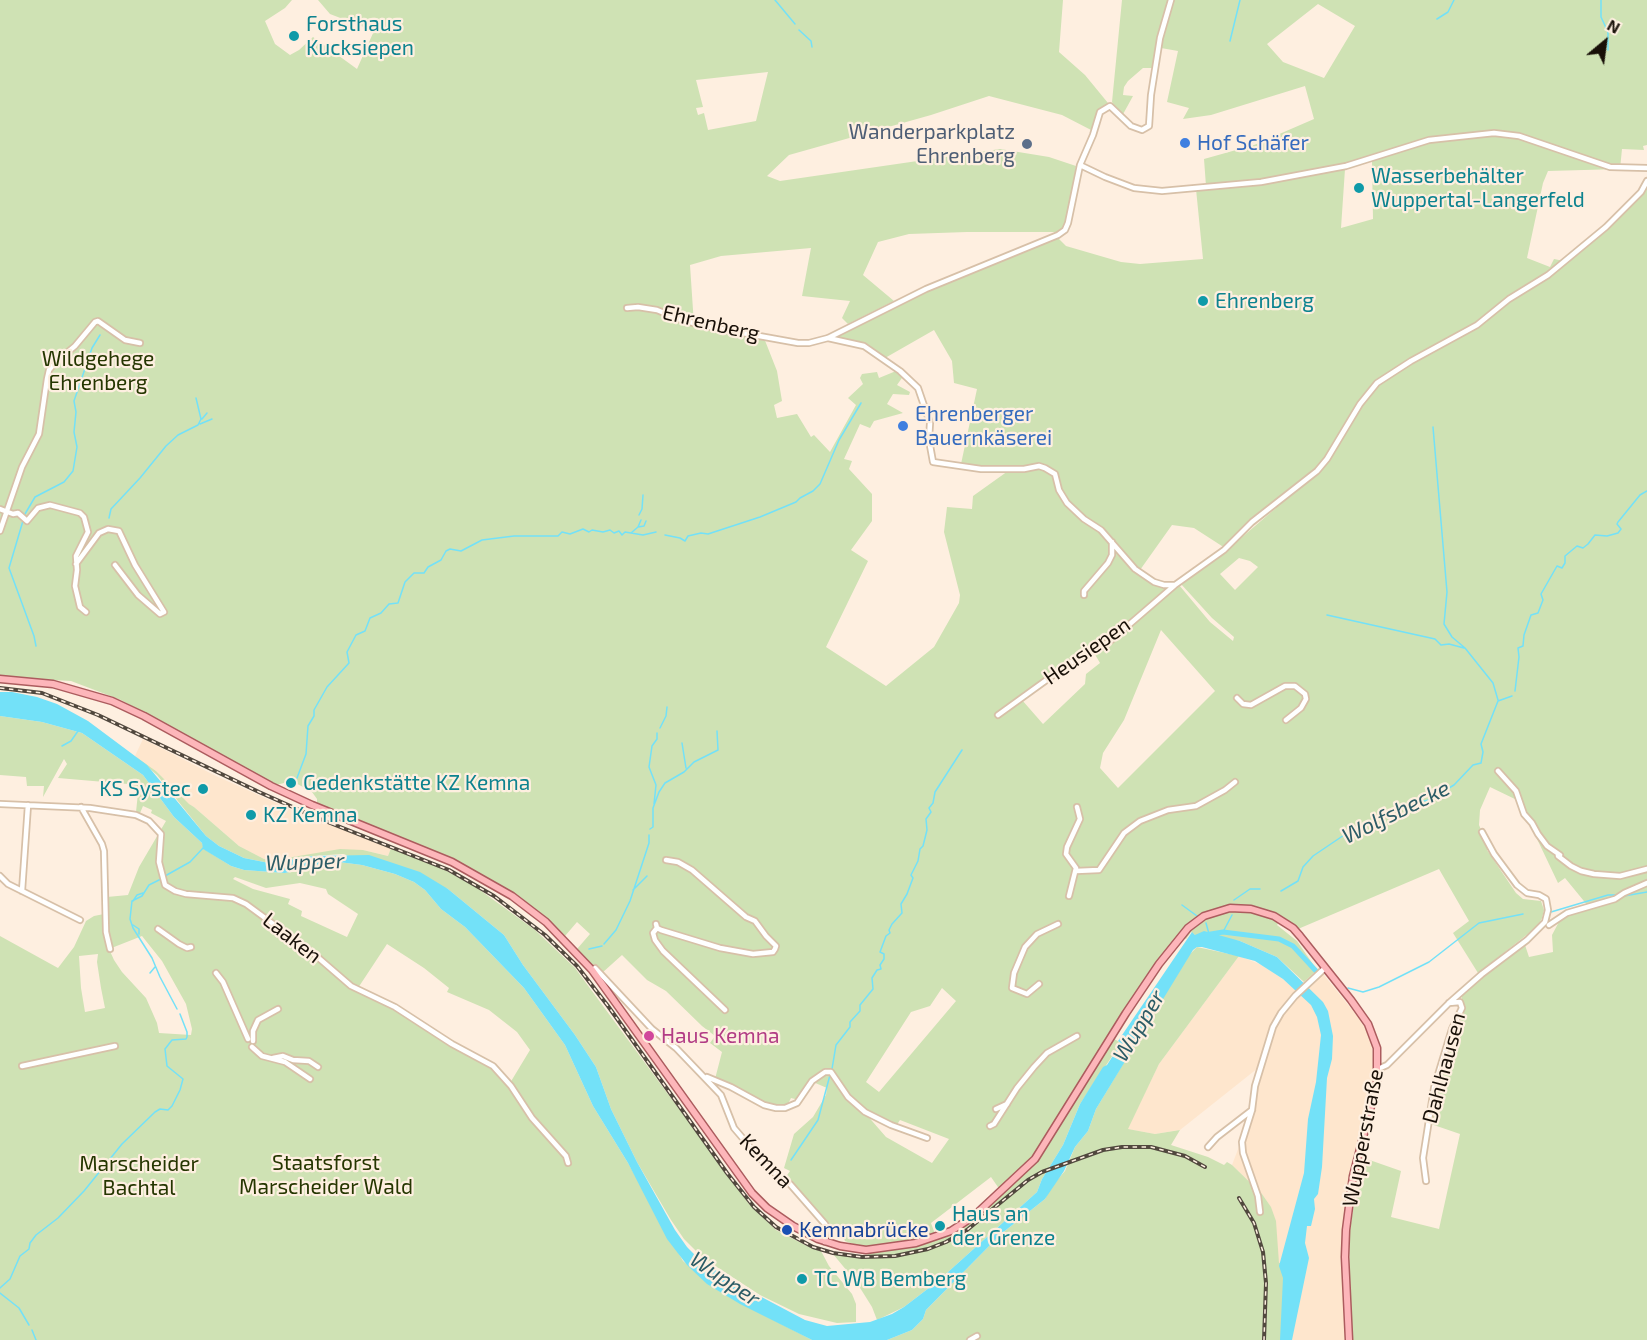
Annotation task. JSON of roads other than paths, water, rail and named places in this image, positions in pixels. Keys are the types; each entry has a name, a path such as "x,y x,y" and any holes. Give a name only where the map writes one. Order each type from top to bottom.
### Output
{"main road":[{"name":"Wupperstraße","path":"0,680 53,684 112,701 283,792 465,868 499,887 536,914 568,943 592,970 752,1193 767,1208 793,1226 825,1242 855,1249 890,1248 925,1240 951,1231 982,1210 1035,1159 1103,1048 1160,964 1188,928 1204,915 1223,909 1237,908 1274,916 1293,928 1360,1012 1377,1048 1378,1069 1375,1090 1355,1168 1348,1211 1345,1257 1349,1340"}],"street":[{"name":"Ehrenberg","path":"627,308 657,310 693,324 798,343 810,343 828,338 926,289 1058,236 1065,230 1068,223 1080,165 1100,112 1107,107 1113,108 1124,121 1136,128 1142,130 1149,126 1151,95 1160,39 1171,0"},
{"path":"1080,165 1142,190 1173,190 1262,182 1346,166 1429,140 1494,133 1519,136 1610,167 1647,168"},
{"path":"1175,585 1224,550 1257,519 1317,471 1327,459 1360,404 1377,383 1411,361 1477,326 1509,299 1548,275 1606,227 1641,192 1647,181"},
{"path":"0,531 22,467 39,434 49,370 75,346 95,322 99,321 124,340 140,343"},
{"name":"Ehrenberg","path":"828,338 864,346 900,371 918,388 930,423 928,440 933,462 981,469 1024,469 1039,466 1045,468 1055,474 1059,490 1067,503 1084,519 1101,530 1136,568 1154,582 1175,585"},
{"path":"0,509 18,513 27,521 38,508 50,505 80,513 84,517 88,532 79,549 75,586 80,607 86,612"},
{"path":"76,564 99,533 108,529 120,531 135,565 164,612 160,614 138,595 115,565"},
{"path":"1084,595 1084,591 1112,555 1112,542"},
{"name":"Heusiepen","path":"998,715 1070,663 1109,642 1175,585"},
{"path":"1237,698 1243,704 1251,705 1285,686 1295,686 1305,694 1306,699 1302,708 1286,720"},
{"path":"1498,771 1516,791 1524,814 1547,846 1571,866 1594,874 1620,876 1647,869"},
{"path":"1076,871 1099,870 1124,833 1140,821 1168,810 1196,806 1235,782"},
{"name":"Laaken","path":"0,804 81,807 130,813 149,821 161,834 159,862 162,878 170,889 186,894 233,898 246,904 314,954 351,986 395,1007 452,1044 493,1066 511,1086 532,1118 566,1156 568,1163"},
{"path":"22,891 28,805"},
{"path":"81,807 104,851 105,932 110,949"},
{"path":"1069,896 1076,868 1066,854 1080,819 1077,807"},
{"name":"Dahlhausen","path":"1378,1069 1387,1065 1449,1003 1482,974 1538,931 1548,915 1546,899 1527,893 1517,885 1494,854 1482,832"},
{"path":"666,860 678,862 692,870 746,917 755,921 776,946 774,952 753,954 720,948 656,926 653,933 663,951 725,1010"},
{"path":"0,876 8,884 80,920"},
{"path":"1549,925 1567,913 1615,899 1647,883"},
{"path":"1039,984 1027,994 1012,988 1014,973 1025,947 1037,934 1058,924"},
{"path":"158,929 178,944 187,948 191,947"},
{"name":"Kemna","path":"592,970 595,968 652,1029 676,1048 705,1077 723,1099 734,1128 768,1168 790,1184 825,1224 827,1227 825,1242"},
{"path":"1260,1212 1242,1142 1252,1110 1255,1086 1273,1027 1281,1013 1295,996 1325,968"},
{"path":"216,973 223,982 251,1040 258,1020 278,1010"},
{"name":"Dahlhausen","path":"1426,1180 1423,1158 1434,1088 1452,1029 1462,1008 1460,1002 1449,1003"},
{"path":"990,1126 994,1124 1017,1088 1046,1055 1077,1036"},
{"path":"22,1066 115,1046"},
{"path":"252,1047 271,1059 285,1062 310,1079"},
{"path":"271,1059 283,1056 293,1060 309,1061 318,1067"},
{"name":"Kemna","path":"705,1077 724,1084 764,1105 776,1108 793,1106 812,1081 828,1071 833,1074 848,1097 865,1112 884,1122 927,1138"},
{"path":"996,1109 1007,1104"},
{"path":"1208,1147 1217,1137 1252,1110"},
{"path":"970,1340 976,1336"}],"water":[{"name":"Wupper","path":"0,692 37,697 57,704 88,721 147,765 206,836 219,846 244,858 269,863 313,856 369,855 420,872 448,889 504,935 523,965 575,1035 596,1067 611,1109 637,1162 687,1247 700,1260 737,1284 805,1320 827,1326 870,1322 904,1307 938,1281 1037,1192 1042,1179 1063,1145 1080,1104 1121,1043 1118,1041 1192,932 1195,935 1204,931 1240,941 1277,957 1323,1002 1328,1011 1333,1036 1332,1059 1327,1078 1322,1167 1318,1194 1314,1199 1315,1209 1311,1226 1307,1226 1305,1243 1309,1258 1292,1340 1280,1340 1283,1278 1279,1266 1304,1173 1308,1119 1316,1082 1321,1035 1317,1017 1311,1005 1283,979 1255,961 1202,947 1193,950 1096,1109 1088,1131 1075,1147 1064,1171 1045,1199 1001,1234 926,1310 923,1319 912,1330 887,1340 812,1340 740,1304 707,1284 687,1265 667,1239 628,1163 593,1106 565,1045 524,988 465,927 441,909 425,890 414,882 395,874 362,865 331,861 285,873 244,870 231,866 203,849 202,843 174,817 143,775 82,733 42,722 0,716"}],"waterway":[{"path":"775,0 795,24"},
{"path":"1230,41 1240,0"},
{"path":"1437,19 1448,12 1454,0"},
{"path":"1601,0 1601,17 1608,32 1608,50"},
{"path":"799,30 811,41 812,47"},
{"path":"36,646 9,568 25,514 35,497 64,482 73,471 77,447 74,432 76,412 74,401 92,348 100,335"},
{"path":"109,518 111,509 166,446 178,435 198,425 201,419 196,398"},
{"path":"665,535 685,541 688,536 708,534 760,517 796,502 813,491 820,484 839,440 861,403"},
{"path":"202,419 207,413"},
{"path":"200,424 212,419"},
{"path":"1433,427 1447,592 1444,624 1452,637 1465,648 1493,683 1498,700"},
{"name":"Wolfsbecke","path":"1515,691 1518,648 1523,646 1531,615 1538,613 1543,600 1541,594 1557,566 1562,568 1565,556 1577,546 1583,548 1595,535 1607,536 1618,533 1621,529 1618,522 1640,495 1647,491"},
{"path":"639,515 643,495"},
{"path":"631,533 638,527 641,520"},
{"path":"638,527 644,526 646,521"},
{"path":"297,778 306,754 308,726 314,716 314,710 327,687 349,663 347,652 356,635 365,631 370,618 381,613 389,604 398,603 405,582 414,573 424,573 428,567 441,560 446,551 450,549 461,551 482,540 514,536 558,536 562,532 570,534 583,529 589,532 592,530 603,532 610,530 614,533 619,531 622,535 625,532 643,535 656,532"},
{"path":"1327,615 1435,639 1441,645 1449,644 1464,648"},
{"name":"Wolfsbecke","path":"1281,891 1298,881 1303,867 1313,856 1353,829 1412,803 1429,800 1454,785 1473,765 1481,763 1483,752 1481,744 1498,701 1512,696"},
{"path":"660,728 666,716 667,707"},
{"path":"62,746 71,741 78,731"},
{"path":"650,829 653,827 653,808 665,783 684,772 694,762 718,750 717,731"},
{"path":"654,804 656,785 649,767 652,746 657,739 657,733"},
{"path":"682,743 686,768"},
{"path":"832,1069 836,1045 850,1027 850,1022 860,1011 860,1005 873,989 872,978 877,970 881,969 884,954 880,952 886,936 890,933 892,924 902,913 901,904 907,894 913,878 911,875 923,846 927,830 926,819 931,812 929,808 933,803 935,792 962,750"},
{"path":"604,944 616,930 630,901 649,843 649,835"},
{"path":"165,876 190,862 204,847"},
{"path":"633,890 647,876"},
{"path":"161,879 149,885 142,896 132,901 130,919 177,1009"},
{"path":"1234,900 1250,889 1260,889"},
{"path":"1624,896 1647,892"},
{"path":"133,901 137,895 143,893"},
{"path":"1551,912 1608,895 1616,895"},
{"path":"1182,905 1197,916"},
{"path":"1348,988 1363,992 1379,987 1429,962 1479,923 1523,914"},
{"path":"1223,932 1232,915"},
{"path":"1206,923 1209,934"},
{"path":"133,925 139,929 139,934"},
{"path":"1205,935 1223,932 1279,939 1293,946 1316,971"},
{"path":"589,949 602,946"},
{"path":"150,973 155,967"},
{"path":"0,1288 10,1279 20,1256 29,1249 36,1235 58,1218 84,1191 122,1144 155,1112 160,1109 168,1110 172,1106 183,1079 167,1066 165,1049 172,1040 187,1037 180,1014"},
{"path":"791,1160 818,1120 830,1075"},
{"path":"0,1293 19,1308 29,1325"},
{"path":"32,1330 36,1340"}],"railway":[{"path":"0,688 42,693 98,715 315,817 449,870 494,896 545,935 577,966 754,1207 776,1227 813,1247 833,1253 862,1257 895,1256 928,1249 967,1230 1028,1180 1042,1172 1103,1150 1122,1147 1151,1147 1185,1156 1205,1167"},
{"path":"1239,1198 1254,1223 1263,1252 1266,1283 1264,1340"}],"place":[{"name":"Forsthaus Kucksiepen","path":"294,36"},
{"name":"Hof Schäfer","path":"1185,143"},
{"name":"Wanderparkplatz Ehrenberg","path":"1027,144"},
{"name":"Wasserbehälter Wuppertal-Langerfeld","path":"1359,188"},
{"name":"Ehrenberg","path":"1203,301"},
{"name":"Ehrenberger Bauernkäserei","path":"903,426"},
{"name":"Gedenkstätte KZ Kemna","path":"291,783"},
{"name":"KS Systec","path":"203,789"},
{"name":"KZ Kemna","path":"251,815"},
{"name":"Haus Kemna","path":"649,1036"},
{"name":"Haus an der Grenze","path":"940,1226"},
{"name":"Kemnabrücke","path":"787,1230"},
{"name":"TC WB Bemberg","path":"802,1279"}],"park label":[{"name":"Wildgehege Ehrenberg","path":"98,371"},
{"name":"Staatsforst Marscheider Wald","path":"326,1175"},
{"name":"Marscheider Bachtal","path":"139,1176"}]}
